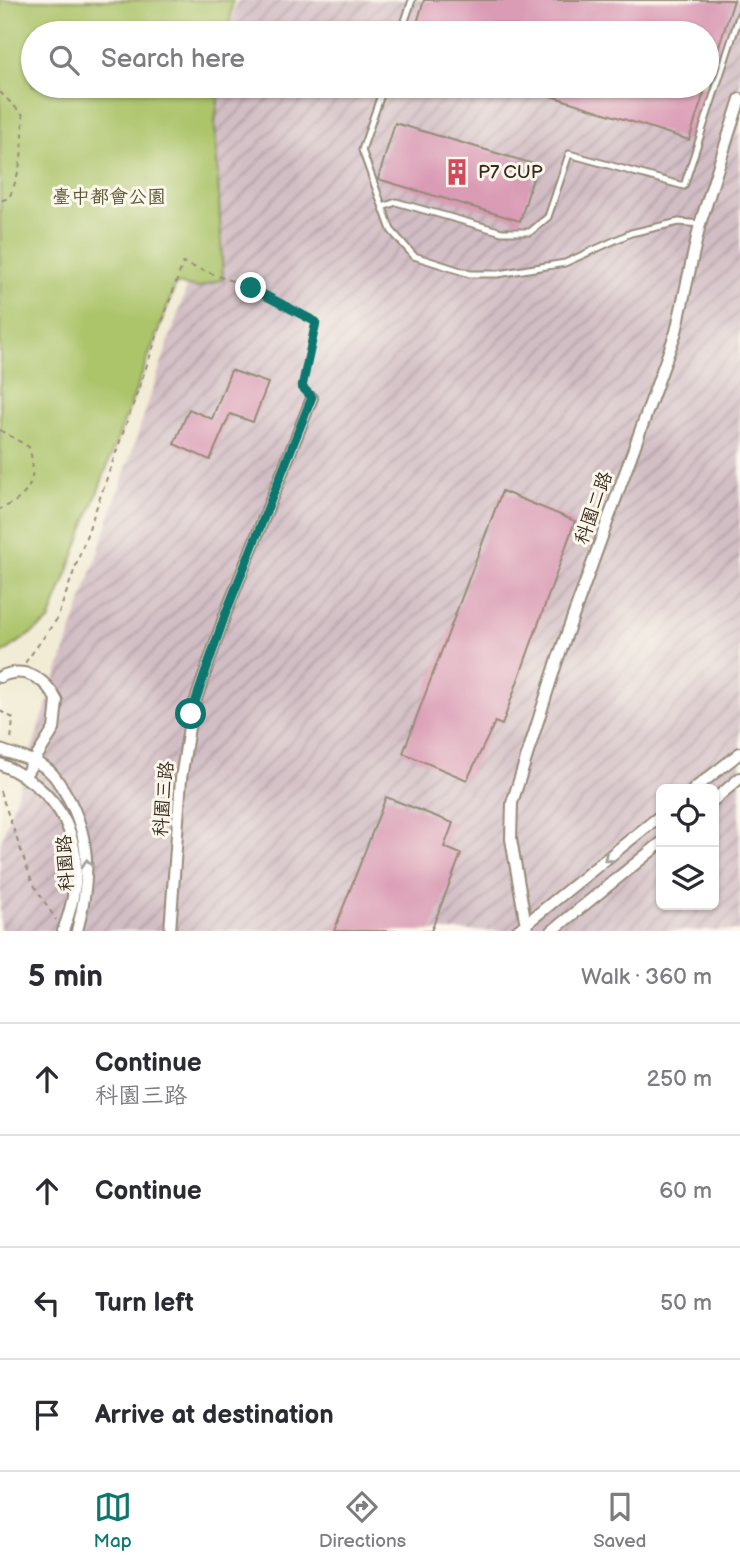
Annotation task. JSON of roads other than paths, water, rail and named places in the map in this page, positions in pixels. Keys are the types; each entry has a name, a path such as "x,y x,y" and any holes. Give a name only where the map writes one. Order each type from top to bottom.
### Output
{"street":[{"name":"科園二路","path":"523,929 510,839 512,803 557,661 676,332 700,225 740,99"},
{"name":"科園三路","path":"170,931 181,779 191,714 225,615 312,397"},
{"path":"0,677 18,672 40,679 57,701 54,729 24,777"},
{"name":"科園路","path":"4,752 32,761 54,776 84,830 88,882 77,931"},
{"path":"700,784 740,753"},
{"name":"科園路","path":"0,764 50,795 71,833 76,863 74,901 60,927"},
{"path":"719,796 740,778"},
{"path":"523,929 656,819"},
{"path":"552,931 656,847"}],"lane":[{"path":"405,21 412,0"},
{"path":"719,78 740,14"},
{"path":"380,98 362,150 391,230 414,256 470,274 536,270 595,252 631,233 679,222 700,225"},
{"path":"383,207 396,202 502,232 530,232 548,217 569,154 684,186 713,98"}],"place":[{"name":"P7 CUP","path":"457,172"}],"park label":[{"name":"臺中都會公園","path":"109,197"}]}
